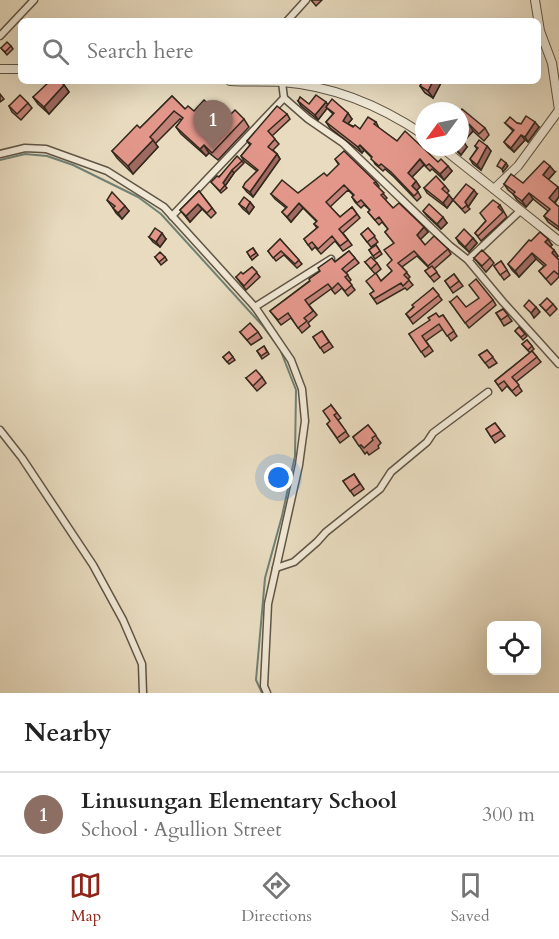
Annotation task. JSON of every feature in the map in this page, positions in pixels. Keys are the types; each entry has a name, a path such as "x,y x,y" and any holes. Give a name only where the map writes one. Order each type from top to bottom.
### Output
{"street":[{"path":"0,36 34,0"},
{"path":"291,18 306,0"},
{"path":"535,0 538,18"},
{"path":"494,189 518,166 559,110 552,63 541,34"},
{"path":"0,69 18,69"},
{"path":"282,84 284,98 308,119 343,143 449,245 468,260 559,364"},
{"path":"293,84 339,92 381,109 415,130"},
{"path":"172,216 284,98"},
{"path":"0,154 26,148 46,149 106,171 164,207 255,307 291,360 302,389 305,421 299,465 268,604 264,686 267,693"},
{"path":"452,156 559,241"},
{"path":"468,260 519,211"},
{"path":"255,307 331,259"},
{"path":"276,568 294,562 303,555 326,532 380,489 391,472 427,442 433,433 488,392"},
{"path":"0,430 22,458 93,565 133,639 142,664 143,693"}],"building":[{"path":"7,42 11,46 5,52 1,48"},
{"path":"47,84 64,85 44,107 33,97"},
{"path":"421,84 432,84 428,91 420,86"},
{"path":"20,95 28,103 17,114 9,106"},
{"path":"316,95 326,102 315,115 298,101 300,97 309,104"},
{"path":"172,96 185,109 188,106 194,111 204,100 226,119 235,110 244,119 212,153 204,145 200,149 176,127 183,118 174,111 150,137 153,140 128,166 112,151 137,125 140,128"},
{"path":"332,99 348,113 343,121 360,129 368,117 397,141 405,131 415,140 415,156 432,156 438,162 441,159 448,166 440,174 429,164 426,166 420,159 408,173 416,181 412,186 418,192 414,196 391,172 371,159 372,157 360,145 358,147 326,122 334,113 326,107"},
{"path":"277,106 287,114 268,131 275,139 268,147 277,154 250,192 243,187 258,170 241,156 251,144 247,141"},
{"path":"469,115 485,128 479,134 469,124"},
{"path":"526,116 535,122 525,137 521,135 511,148 504,142 514,130 505,123 510,117 521,124"},
{"path":"479,140 487,146 477,165 470,159 478,148 475,146"},
{"path":"344,151 376,182 374,183 384,193 381,195 393,208 399,203 424,227 417,235 425,245 434,236 448,249 428,266 414,251 398,263 407,272 404,275 409,280 403,286 401,283 374,299 370,294 374,291 366,281 376,273 381,281 392,271 387,265 392,260 384,250 394,243 385,232 388,229 379,217 375,220 368,212 370,210 361,200 357,203 352,197 354,195 344,185 326,202 340,217 352,207 357,214 339,229 348,240 340,246 332,236 318,249 312,242 308,245 304,239 318,227 314,224 317,221 299,203 287,217 282,212 287,207 271,194 282,180 298,193 324,173 327,176 339,164 335,159"},
{"path":"237,156 242,161 232,170 220,191 211,182 217,176 219,177"},
{"path":"501,159 506,163 502,169 497,166"},
{"path":"544,161 550,166 543,175 558,187 549,198 559,207 559,227 544,216 550,209 529,193 522,201 504,184 511,174 523,183"},
{"path":"436,176 445,186 442,189 449,195 443,203 424,188"},
{"path":"466,184 474,190 465,202 467,205 462,209 453,200"},
{"path":"199,191 212,208 207,213 198,204 186,216 180,210"},
{"path":"112,192 125,206 118,213 113,208 115,206 107,200"},
{"path":"244,197 250,202 246,209 239,204"},
{"path":"493,200 500,205 498,207 503,212 478,236 475,233 486,221 480,213"},
{"path":"429,204 443,217 437,224 423,211"},
{"path":"155,228 162,233 156,242 149,237"},
{"path":"368,228 375,236 367,242 361,234"},
{"path":"464,229 473,238 465,247 456,238"},
{"path":"540,232 548,239 545,242 554,250 552,253 559,260 559,275 554,271 546,279 539,271 546,265 532,253 515,271 508,264 529,240 531,241"},
{"path":"280,239 299,260 295,264 281,251 273,258 268,251"},
{"path":"376,245 380,251 373,256 369,250"},
{"path":"253,248 256,253 250,257 247,252"},
{"path":"482,250 490,258 482,266 474,258"},
{"path":"349,251 355,258 342,269 348,275 345,277 352,285 345,291 338,283 332,289 328,284 305,300 313,311 304,318 307,321 298,328 288,313 278,320 270,311 310,281 309,279 320,271 318,268 332,258 335,262"},
{"path":"160,252 165,257 159,262 155,257"},
{"path":"371,257 377,263 371,269 365,262"},
{"path":"501,261 507,270 500,275 494,266"},
{"path":"432,266 437,272 430,277 425,271"},
{"path":"252,267 257,272 244,286 236,277"},
{"path":"454,274 459,281 450,288 445,281"},
{"path":"476,279 493,300 465,323 450,302 457,296 466,307 479,298 469,285"},
{"path":"433,288 439,295 410,318 406,314 414,307 412,305"},
{"path":"547,298 553,304 546,311 540,305"},
{"path":"529,300 536,307 531,313 524,306"},
{"path":"503,309 508,315 501,320 496,313"},
{"path":"436,313 439,317 443,315 454,331 447,336 439,324 422,336 429,346 421,352 409,334 430,320 428,318"},
{"path":"250,323 258,332 247,340 240,332"},
{"path":"519,327 525,334 521,337 515,331"},
{"path":"322,331 329,342 320,348 313,337"},
{"path":"527,340 532,346 528,350 522,344"},
{"path":"264,346 267,352 261,356 257,351"},
{"path":"487,350 493,357 485,363 479,355"},
{"path":"532,351 537,357 512,377 519,385 512,391 504,381 498,385 495,381"},
{"path":"229,352 233,357 227,362 223,357"},
{"path":"256,370 262,377 253,386 246,378"},
{"path":"331,405 337,413 334,415 346,431 337,438 327,424 330,421 323,411"},
{"path":"495,423 501,431 491,437 486,429"},
{"path":"368,425 376,435 364,448 359,446 353,437"},
{"path":"354,474 360,484 350,491 343,481"}],"waterway":[{"path":"0,160 25,154 47,156 73,165 138,197 161,214 262,325 280,349 296,390 295,456 265,578 256,680 262,693"}],"place":[{"name":"Linusungan Elementary School","path":"213,150"}]}
